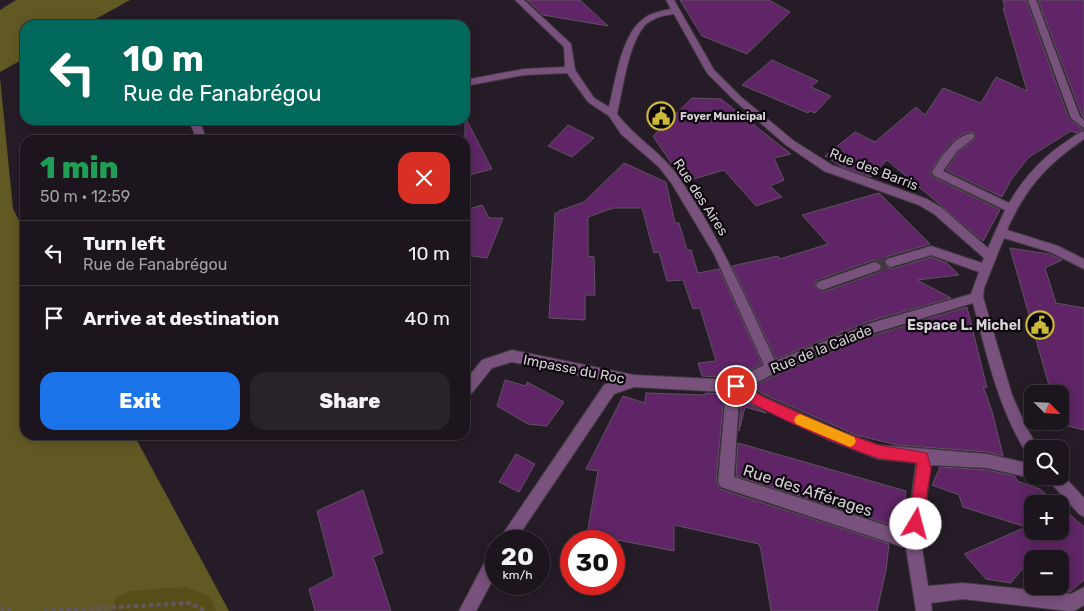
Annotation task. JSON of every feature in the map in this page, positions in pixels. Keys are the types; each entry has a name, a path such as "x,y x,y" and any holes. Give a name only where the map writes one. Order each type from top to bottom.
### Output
{"street":[{"name":"Rue des Aires","path":"519,0 568,46 570,70 591,100 612,114 625,132 662,164 676,181 719,253 772,368"},
{"name":"Rue des Barris","path":"670,0 710,71 738,99 790,143 828,168 923,202 938,211 990,257"},
{"path":"1032,0 1076,118 1084,125"},
{"path":"612,114 629,50 641,26 652,17 676,11"},
{"path":"470,82 524,72 570,70"},
{"path":"1027,440 1012,416 1005,396 977,297 978,288 1012,208 1036,171 1082,135"},
{"path":"970,136 954,149 937,172 1012,208"},
{"path":"1001,233 1054,249 1084,264"},
{"path":"891,262 931,250 985,269"},
{"path":"822,285 875,267"},
{"name":"Rue de la Calade","path":"513,530 609,389 634,381 735,386 772,368 868,329 977,297"},
{"name":"Impasse du Roc","path":"470,385 487,364 512,356 634,381"},
{"path":"735,386 757,400 834,435 878,452 987,461 1024,469"},
{"name":"Rue des Afférages","path":"735,386 726,482 913,542"},
{"path":"923,457 924,469 913,542 924,603 963,591 1073,603 1084,595"},
{"path":"1062,485 1084,510"},
{"path":"467,611 485,578"}],"path":[{"path":"44,611 190,603 205,608 206,611"},
{"path":"0,608 12,611"}],"shaded area":[{"path":"16,0 130,0 94,20 20,20 20,61 0,72 0,10"},
{"path":"0,78 13,209 20,222 20,440 137,440 229,611 0,611"}],"building":[{"path":"527,0 580,0 608,26 543,15"},
{"path":"680,0 769,0 790,12 747,54 702,36"},
{"path":"1003,0 1026,0 1069,119 1083,129 1076,133 1071,131 1029,157 1011,180 1002,197 946,170 958,152 975,139 975,133 968,132 961,135 948,146 930,171 931,176 1000,210 983,241 887,160 871,177 842,167 825,156 855,132 875,142 916,107 925,115 943,88 981,103 996,77 1027,91 1003,8 1005,9"},
{"path":"1038,0 1084,0 1084,118 1082,116"},
{"path":"772,60 818,81 811,87 831,96 815,113 810,111 808,113 742,85"},
{"path":"692,98 721,99 791,154 774,158 784,180 770,186 782,197 756,206 724,170 684,182 653,136"},
{"path":"465,125 469,125 492,169 470,175 470,135 465,135"},
{"path":"568,125 594,138 572,157 548,146"},
{"path":"624,163 666,182 675,223 679,223 687,250 691,250 698,273 719,269 762,364 735,378 702,376 698,363 716,361 700,308 693,309 683,280 667,281 659,252 654,253 642,208 613,208 588,217 588,256 594,257 595,295 585,295 585,320 549,318 555,213 584,202"},
{"path":"879,193 930,244 886,257 883,261 885,266 892,269 931,257 947,263 959,275 917,280 951,298 867,322 776,359 732,266 778,256 780,259 828,244 802,215","holes":["874,260 883,266 880,272 823,292 814,286 817,280"]},
{"path":"482,205 489,218 503,218 487,258 470,256 470,209"},
{"path":"1010,248 1049,254 1062,260 1045,268 1056,303 1084,308 1084,430 1069,426 1069,385 1049,385"},
{"path":"967,307 987,388 983,386 992,411 1003,456 987,452 897,445 856,435 763,394 752,387 778,374 871,336"},
{"path":"505,380 526,386 527,382 564,402 547,426 528,424 497,406"},
{"path":"646,393 724,394 716,482 720,489 889,544 886,570 877,611 771,611 759,544 674,525 674,551 625,541 625,530 588,530 598,471 586,469 623,396 645,403"},
{"path":"741,399 766,413 745,407 739,431"},
{"path":"738,443 906,491 903,527 891,523 891,525 736,476"},
{"path":"516,454 535,464 519,492 499,482"},
{"path":"940,467 987,470 1015,476 1017,481 1040,489 1047,495 1024,495 1024,526 963,507 959,495 932,485"},
{"path":"363,490 383,553 373,557 391,611 315,611 309,589 334,576 317,511"},
{"path":"1069,514 1084,527 1084,580 1070,592 1069,550 1024,550 1024,567 1011,583 986,579 964,554 1024,528 1024,540 1069,540"}],"waterway":[{"path":"131,611 180,606 186,606 196,611"}],"tunnel":[{"path":"875,267 891,262"}],"slow traffic":[{"path":"800,420 850,441"}],"place":[{"name":"Foyer Municipal","path":"661,116"},
{"name":"Espace L. Michel","path":"1040,325"}],"route":[{"path":"736,386 757,400 834,435 878,452 923,457 924,469 916,524"}]}
